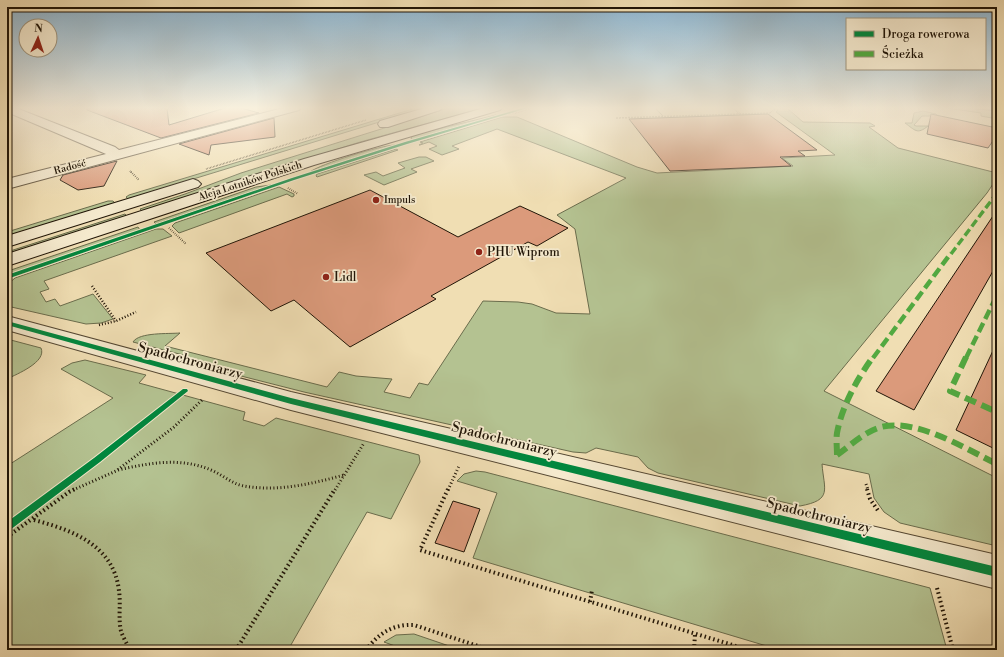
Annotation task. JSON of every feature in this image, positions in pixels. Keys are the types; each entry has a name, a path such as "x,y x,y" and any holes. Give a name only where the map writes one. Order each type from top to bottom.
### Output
{"street":[{"path":"82,139 110,150 116,155"},
{"name":"Radość","path":"7,184 178,139"},
{"name":"Aleja Lotników Polskich","path":"7,260 324,157 388,139"},
{"name":"Aleja Lotników Polskich","path":"7,242 204,180"},
{"name":"Spadochroniarzy","path":"7,323 292,401 997,572"}],"path":[{"path":"172,220 165,224 186,244"},
{"path":"92,286 116,321"},
{"path":"116,471 161,438 206,396"},
{"path":"236,650 367,437"},
{"path":"462,460 420,550 749,650"},
{"path":"7,537 33,520 69,492 116,471 146,463 174,462 194,464 212,470 226,479 242,486 265,489 289,488 344,475"},
{"path":"866,484 870,499 882,514"},
{"path":"33,520 57,526 79,534 96,546 110,566 118,587 121,609 121,630 130,650"},
{"path":"936,585 953,650"},
{"path":"590,602 592,590"},
{"path":"366,650 381,634 393,626 405,624 414,625 490,650"},
{"path":"694,650 695,634"}],"green space":[{"path":"315,139 325,139 128,199 126,197"},
{"path":"350,139 372,139 142,211 140,209 241,173"},
{"path":"431,139 471,139 452,146 459,149 442,155 429,149 437,146 429,142 419,145 423,143 420,142"},
{"path":"522,139 569,139 637,167 657,173 793,166 782,158 835,155 813,139 885,139 898,148 997,173 997,178 987,193 824,391 997,478 997,546 900,523 884,512 874,498 869,474 822,464 825,487 822,497 818,501 811,504 800,506 658,473 648,468 638,457 596,448 586,453 573,452 304,392 182,361 187,356 133,342 136,339 148,335 180,333 165,346 327,387 339,372 356,376 392,379 384,392 410,398 419,383 428,385 483,301 518,302 532,304 556,313 590,314 575,229 557,215 626,178"},
{"path":"395,145 310,172 326,164 351,156 378,148"},
{"path":"396,149 398,150 317,177 316,176 317,174"},
{"path":"419,157 426,157 434,161 411,169 417,172 384,185 364,175 376,172 383,176 405,168 398,163"},
{"path":"271,185 156,224 154,222 256,187"},
{"path":"279,187 294,194 294,196 292,197 287,194 179,233 172,226 175,223"},
{"path":"108,201 113,201 115,203 7,236 7,232"},
{"path":"125,214 127,216 7,254 7,252"},
{"path":"138,227 140,230 7,275 7,272 11,270"},
{"path":"156,229 163,229 172,236 44,281 49,289 40,292 46,302 55,299 60,306 93,294 113,319 101,323 86,324 7,306 7,285 15,278"},
{"path":"7,339 41,348 42,353 36,363 24,371 7,379"},
{"path":"85,360 146,375 139,383 245,412 243,420 264,426 276,418 419,455 420,462 391,519 367,512 288,650 7,650 7,466 113,398 61,369 72,363"},
{"path":"476,471 485,472 930,588 947,650 780,650 473,558 497,493 457,481 464,474"},
{"path":"414,634 461,650 406,650 384,642 396,635"}],"building":[{"path":"199,139 262,139 211,145 209,155 179,144"},
{"path":"645,139 802,139 817,150 798,151 805,156 780,157 791,166 670,171"},
{"path":"947,139 994,139 988,148"},
{"path":"117,161 104,186 78,190 60,180 63,175"},
{"path":"370,190 458,237 520,206 568,228 537,246 528,242 431,296 436,299 350,347 294,300 271,311 206,253"},
{"path":"997,210 997,264 914,410 876,391"},
{"path":"997,342 997,450 956,430"},
{"path":"453,501 480,509 464,552 435,543"}],"marked path":[{"path":"837,455 837,434 843,412 860,375 997,193"},
{"path":"997,295 950,391 997,412"},
{"path":"837,455 867,433 882,427 899,426 916,428 934,434 997,464"}],"cycle path":[{"path":"7,277 293,179 421,139"},
{"path":"7,323 291,401 997,572"},
{"path":"7,527 97,460 185,391"}],"place":[{"name":"Impuls","path":"376,200"},
{"name":"PHU Wiprom","path":"479,252"},
{"name":"Lidl","path":"326,277"}]}
